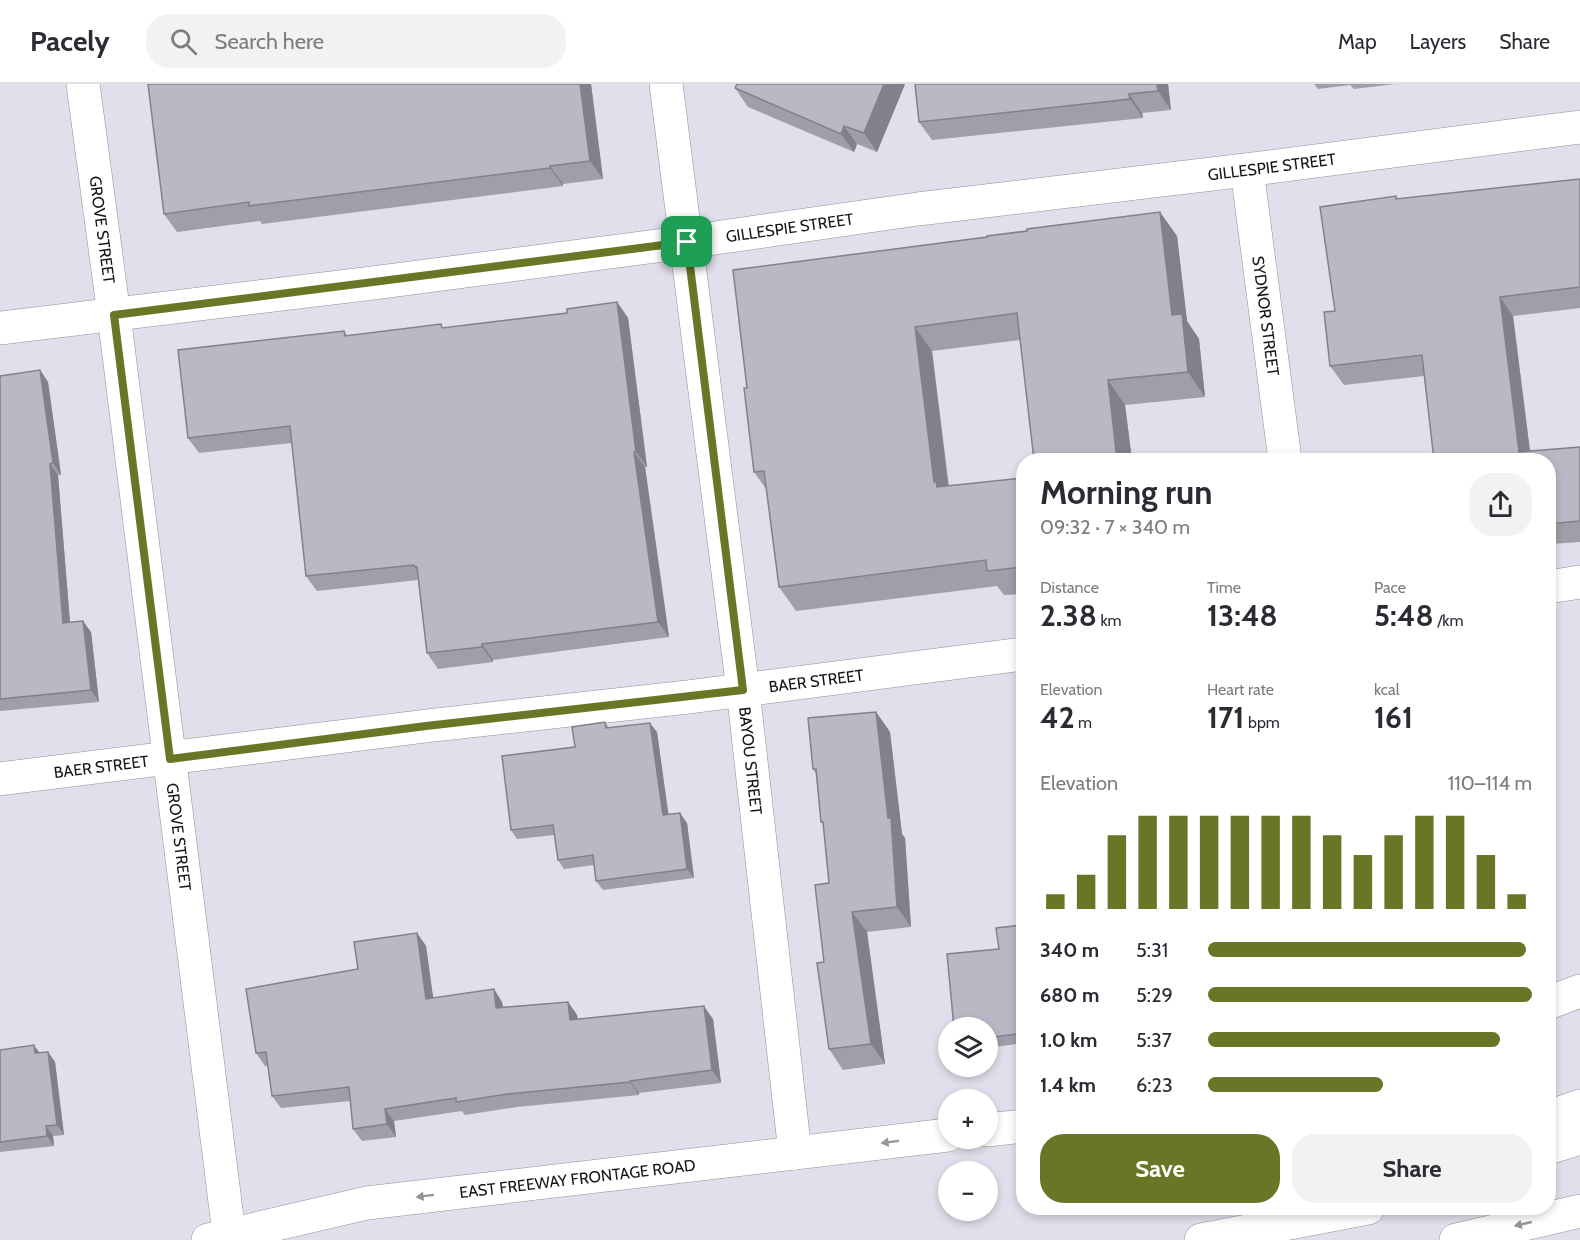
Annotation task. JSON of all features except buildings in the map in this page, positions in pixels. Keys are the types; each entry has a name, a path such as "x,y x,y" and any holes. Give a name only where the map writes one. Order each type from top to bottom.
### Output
{"main road":[{"name":"GROVE STREET","path":"83,84 170,759 219,1237"},
{"name":"BAYOU STREET","path":"666,84 743,690 795,1153"},
{"name":"GILLESPIE STREET","path":"0,328 687,242 918,209 1580,127"},
{"name":"SYDNOR STREET","path":"1247,170 1284,453"},
{"path":"1556,585 1580,582"},
{"name":"BAER STREET","path":"0,779 1016,655"},
{"path":"1556,1000 1580,991"},
{"path":"1556,1114 1580,1106"},
{"path":"998,1129 1016,1127"},
{"name":"EAST FREEWAY FRONTAGE ROAD","path":"219,1237 367,1203 938,1136"},
{"path":"1556,1146 1580,1138"},
{"path":"1456,1240 1580,1211"},
{"path":"1175,1240 1252,1215"},
{"path":"1201,1240 1331,1215"}],"route":[{"path":"687,242 743,690 426,726 170,759 114,315 687,242"}]}
